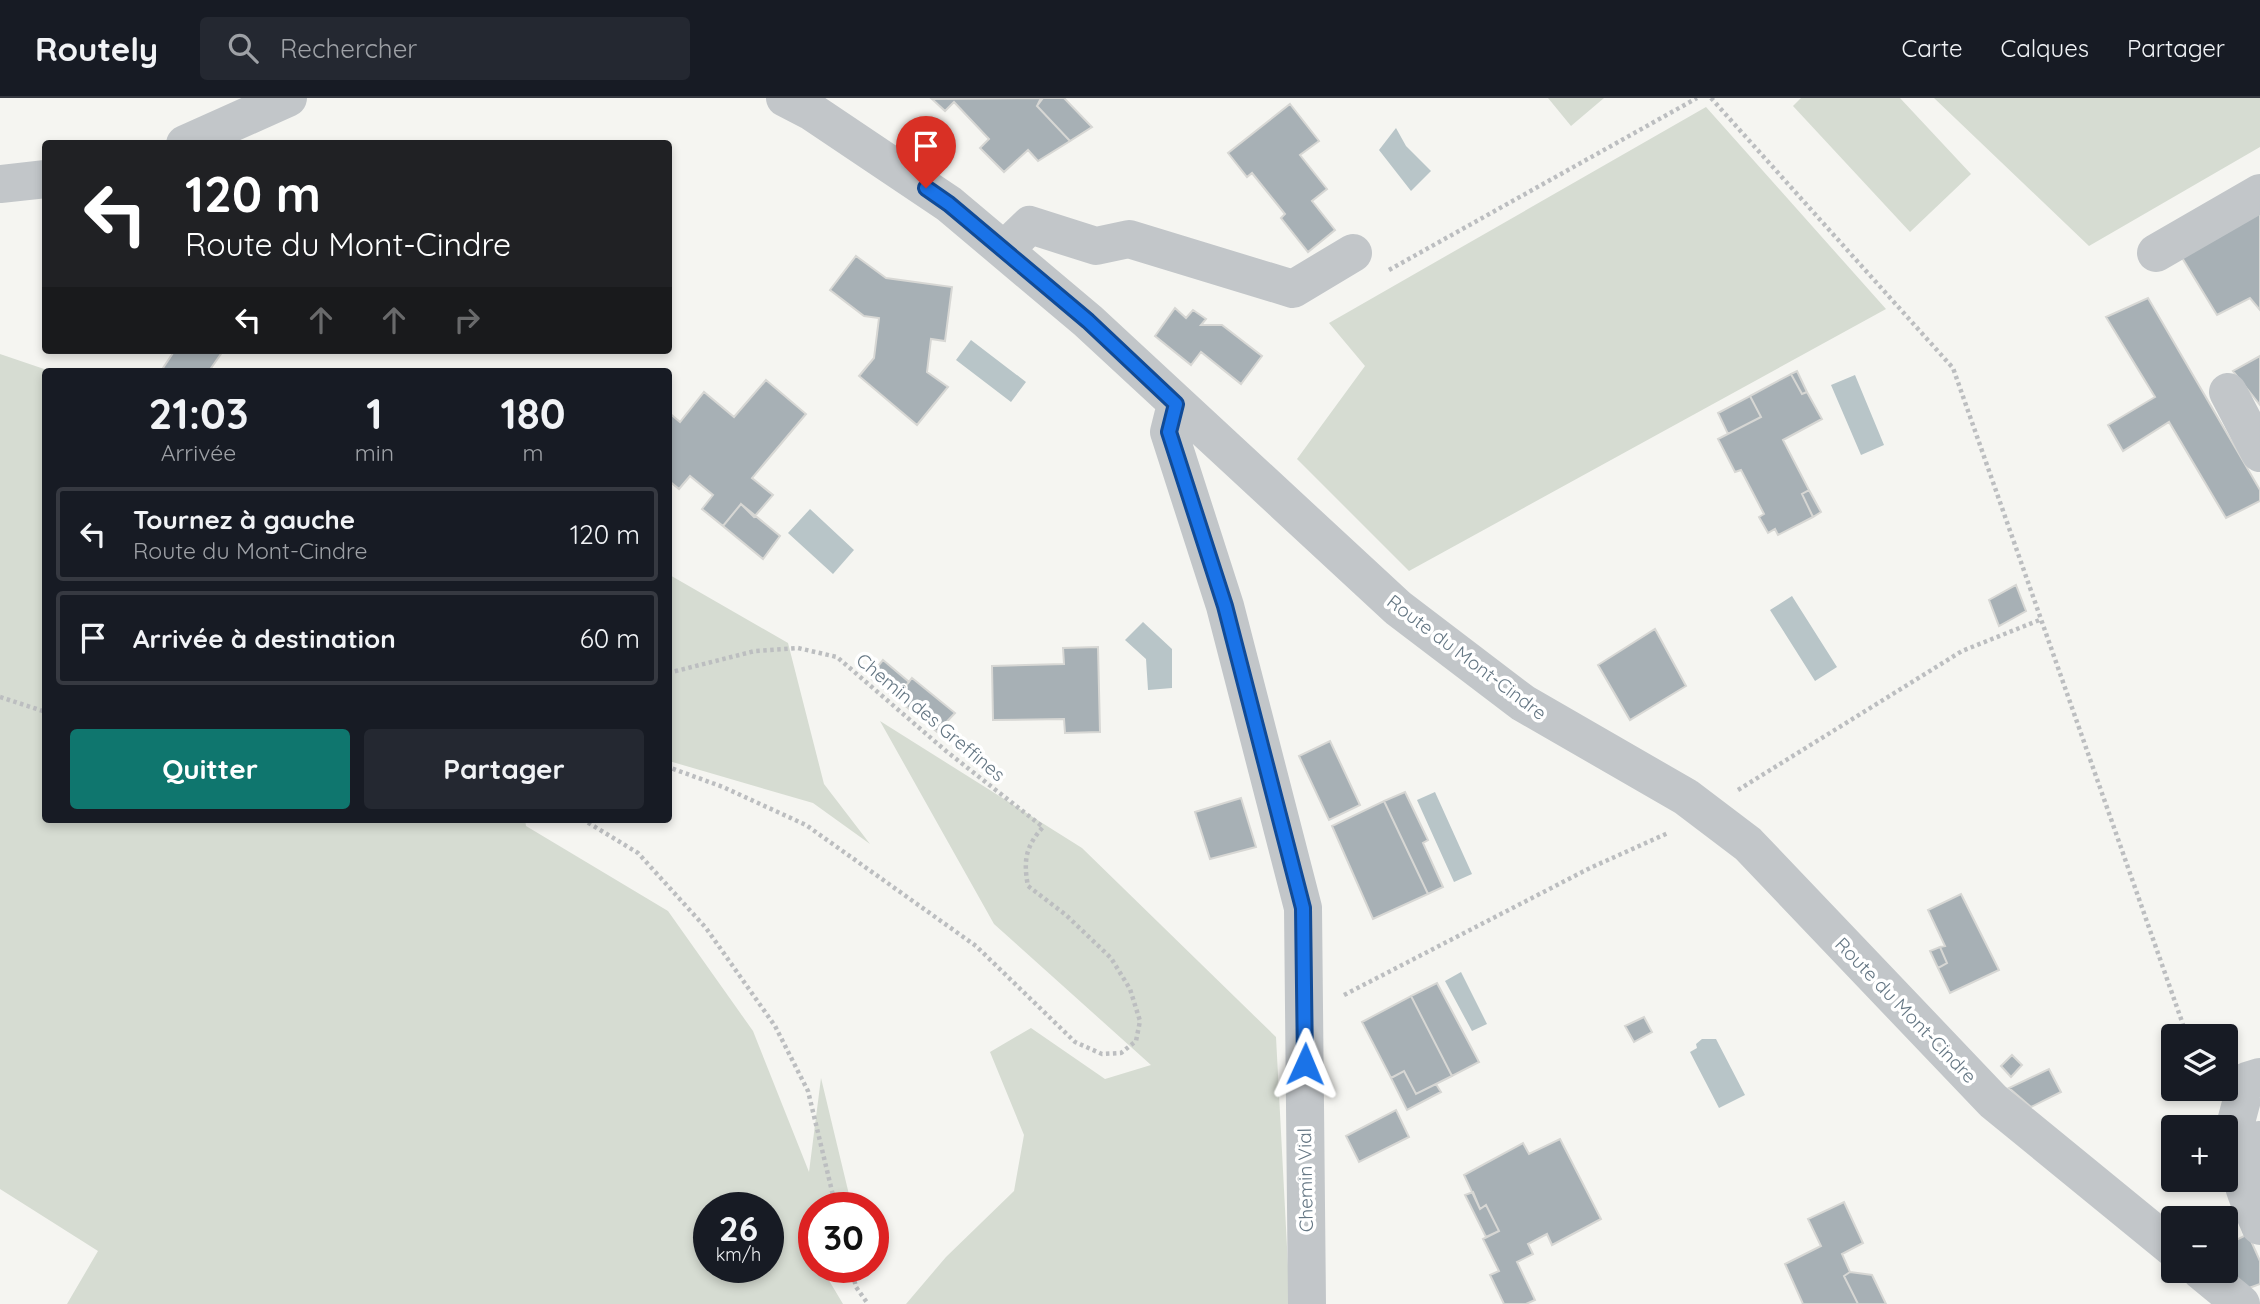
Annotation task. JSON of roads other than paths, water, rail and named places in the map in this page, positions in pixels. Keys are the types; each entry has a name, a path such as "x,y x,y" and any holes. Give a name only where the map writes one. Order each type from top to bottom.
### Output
{"street":[{"path":"194,140 288,98"},
{"name":"Route du Mont-Cindre","path":"785,98 812,112 949,204 1176,404 1398,608 1522,703 1686,797 1748,844 1993,1101 2161,1237"},
{"path":"0,184 42,179"},
{"path":"2156,253 2260,193"},
{"path":"1004,250 1030,225 1096,246 1129,239 1293,289 1368,263"},
{"path":"2228,393 2260,453"},
{"name":"Chemin Vial","path":"1176,404 1169,432 1225,606 1303,908 1307,1304"},
{"path":"2260,1077 2247,1081 2236,1122 2252,1147 2240,1167 2241,1182 2260,1226"},
{"path":"2216,1283 2241,1304"}]}
